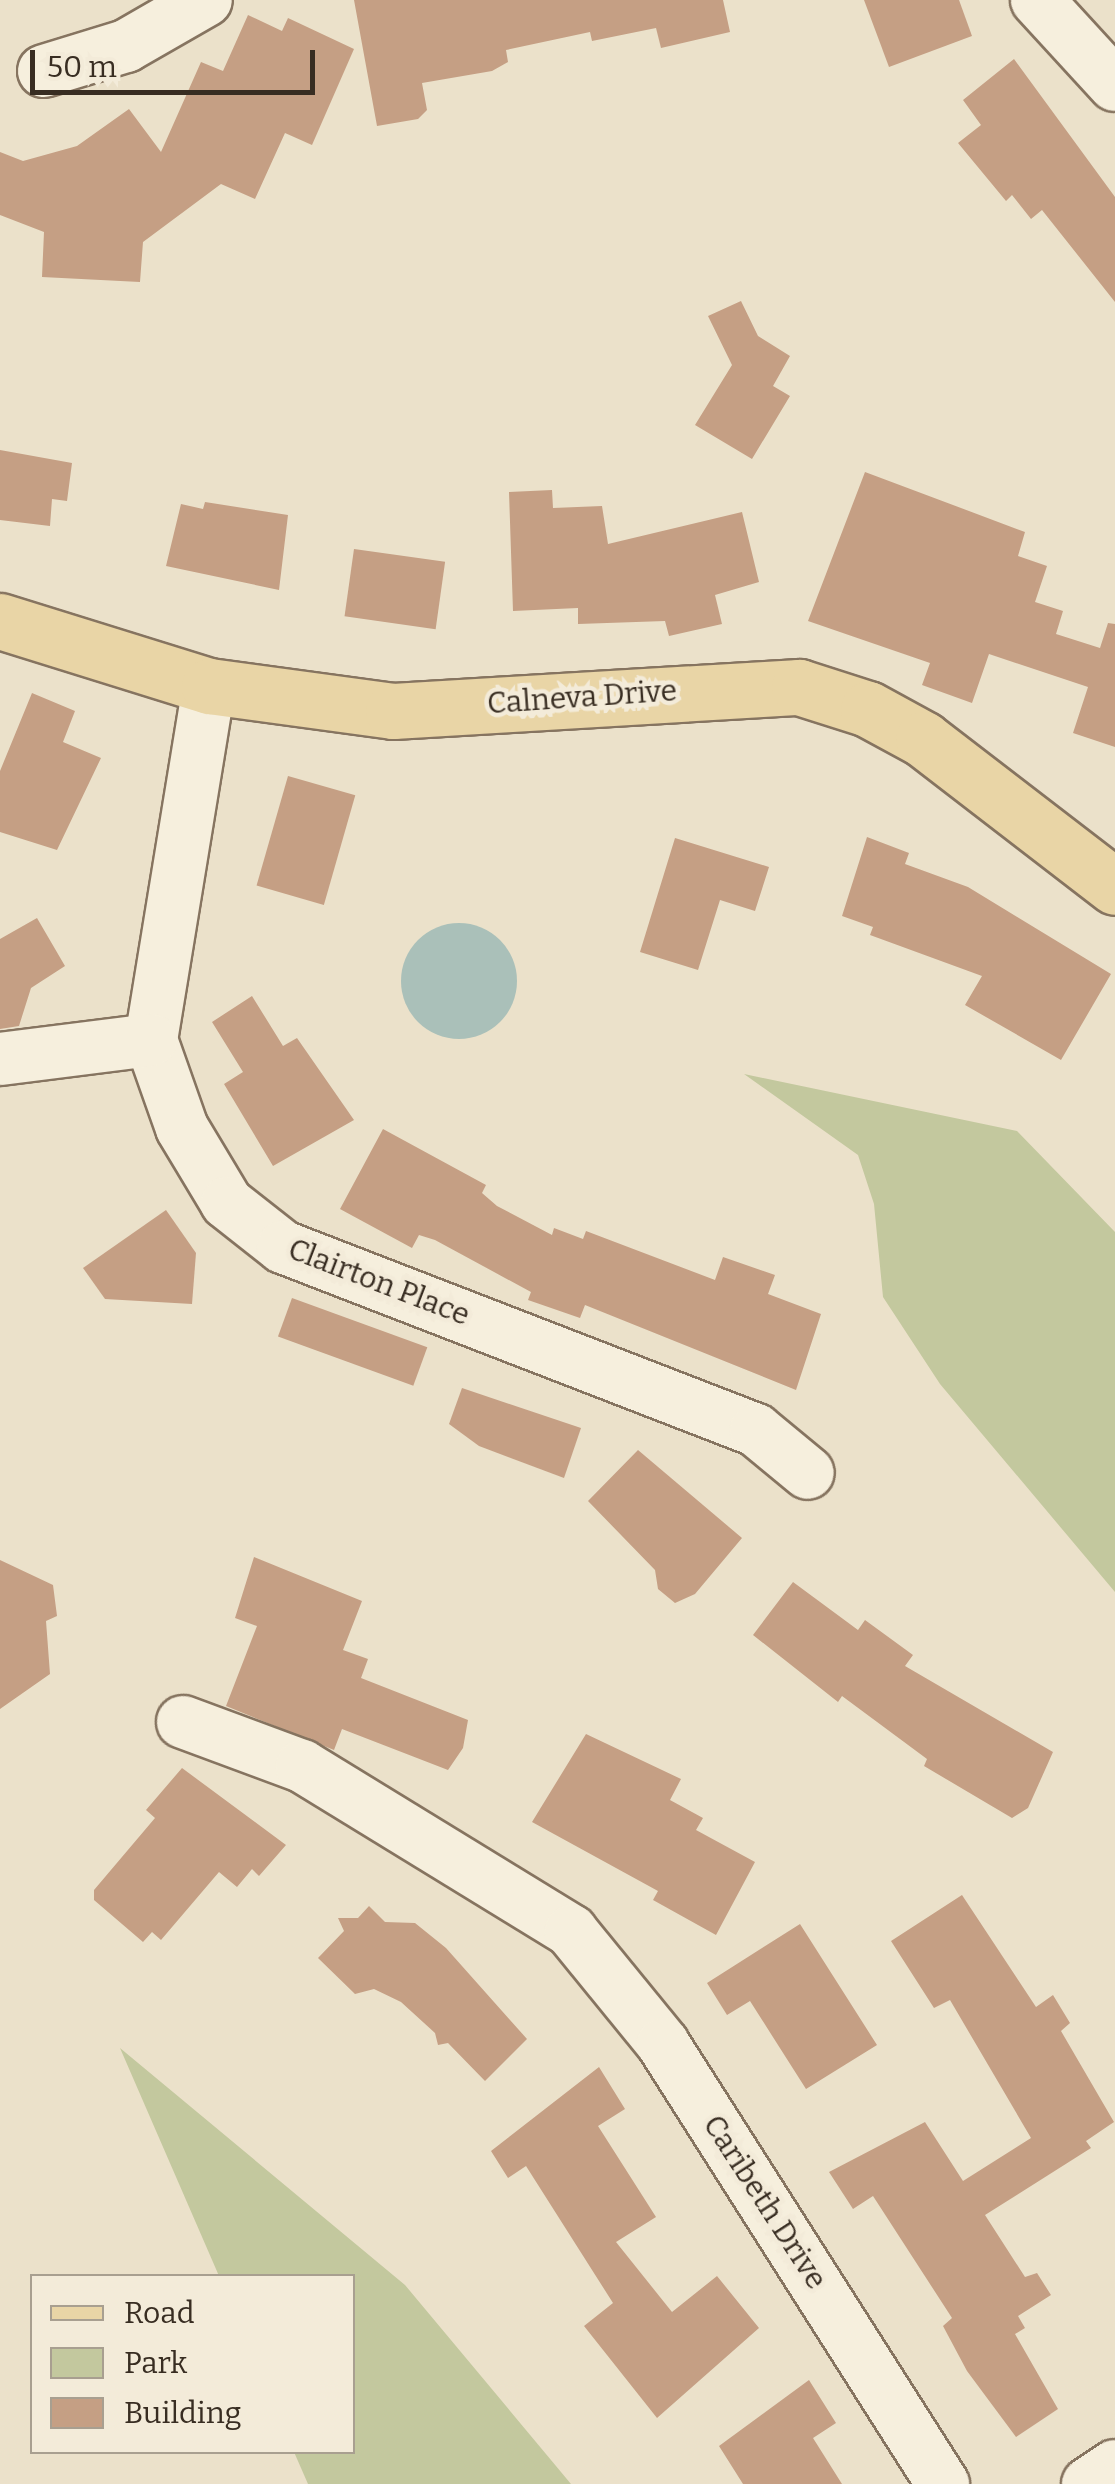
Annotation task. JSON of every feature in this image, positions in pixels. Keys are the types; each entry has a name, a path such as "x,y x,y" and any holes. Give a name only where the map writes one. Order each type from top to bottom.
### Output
{"main road":[{"name":"Calneva Drive","path":"0,621 208,686 393,711 799,687 868,709 923,739 1115,887"}],"street":[{"path":"44,71 126,46 206,0"},
{"path":"1038,0 1115,85"},
{"name":"Clairton Place","path":"208,686 151,1040 182,1128 226,1203 283,1247 688,1400 756,1430 808,1473"},
{"path":"0,1059 151,1040"},
{"name":"Caribeth Drive","path":"183,1722 302,1766 571,1931 663,2044 943,2484"},
{"path":"1088,2484 1115,2466"}],"green space":[{"path":"744,1074 1017,1131 1115,1232 1115,1592 940,1384 883,1297 874,1204 858,1155"},
{"path":"120,2048 405,2285 571,2484 308,2484 295,2454 355,2454 355,2274 218,2274"}],"water":[{"path":"459,923 481,927 500,940 513,959 517,981 513,1003 500,1022 481,1035 459,1039 437,1035 418,1022 405,1003 401,981 405,959 418,940 437,927"}],"building":[{"path":"354,0 723,0 730,32 661,48 656,28 592,41 590,32 506,50 508,62 492,71 422,83 427,110 418,119 377,126"},
{"path":"864,0 959,0 972,36 889,67"},
{"path":"248,15 282,31 288,18 354,49 312,145 285,133 255,199 221,184 143,242 140,282 42,277 44,232 0,215 0,152 23,161 77,146 129,109 161,152 201,62 223,71"},
{"path":"1014,59 1115,197 1115,302 1042,210 1031,219 1012,195 1006,201 958,143 981,125 963,100"},
{"path":"741,301 758,336 790,356 773,386 790,396 752,459 695,425 732,365 708,316"},
{"path":"0,450 72,463 67,501 52,499 50,526 0,520"},
{"path":"865,472 1025,532 1018,556 1047,566 1035,602 1063,611 1056,634 1100,648 1108,623 1115,624 1115,747 1073,733 1088,687 989,654 972,703 922,685 930,663 808,621"},
{"path":"552,490 553,508 602,506 608,544 742,512 759,582 715,595 722,624 669,636 665,621 578,624 578,608 513,611 509,492"},
{"path":"205,502 288,515 279,590 166,566 181,504 203,509"},
{"path":"354,549 445,562 436,629 345,616"},
{"path":"32,693 75,711 63,742 101,758 57,850 0,832 0,771"},
{"path":"288,776 355,795 324,905 257,886"},
{"path":"867,837 909,853 905,864 968,887 1111,974 1061,1060 965,1005 982,976 870,935 873,927 842,916"},
{"path":"675,838 769,867 755,911 720,900 698,970 640,952"},
{"path":"37,918 65,966 31,988 19,1026 0,1029 0,939"},
{"path":"252,996 283,1046 297,1038 354,1120 273,1166 224,1084 243,1072 212,1022"},
{"path":"383,1129 486,1185 482,1193 497,1206 552,1235 554,1228 583,1239 586,1231 715,1280 723,1257 775,1275 768,1294 821,1314 796,1390 585,1305 580,1318 528,1300 531,1292 435,1240 419,1235 412,1248 340,1209"},
{"path":"166,1210 196,1253 192,1304 105,1299 83,1268"},
{"path":"292,1298 427,1347 413,1386 278,1337"},
{"path":"462,1388 581,1428 564,1478 479,1446 449,1424"},
{"path":"638,1450 742,1538 695,1594 675,1603 658,1589 655,1570 588,1501"},
{"path":"254,1557 362,1601 343,1650 368,1659 361,1678 468,1720 463,1748 448,1770 342,1729 334,1750 226,1706 257,1626 235,1618"},
{"path":"0,1560 53,1585 57,1616 46,1621 50,1674 0,1709"},
{"path":"793,1582 858,1630 865,1620 913,1655 905,1666 1053,1752 1028,1808 1012,1818 924,1766 927,1759 842,1696 838,1702 753,1635"},
{"path":"586,1734 681,1779 670,1800 703,1818 696,1830 755,1862 716,1935 653,1900 658,1891 532,1822"},
{"path":"182,1768 286,1845 259,1876 252,1869 237,1887 219,1872 161,1940 152,1932 143,1942 94,1900 94,1890 155,1818 146,1810"},
{"path":"962,1895 1036,2007 1053,1995 1070,2023 1061,2031 1114,2122 1086,2141 1091,2148 985,2215 1025,2277 1037,2273 1051,2295 1018,2316 1025,2328 1015,2334 1058,2409 1016,2437 967,2371 943,2326 952,2318 873,2196 853,2209 829,2172 925,2122 963,2181 1031,2138 950,2000 934,2008 891,1941"},
{"path":"369,1906 385,1922 415,1923 446,1948 527,2039 485,2081 448,2043 438,2045 435,2033 401,2002 374,1989 355,1994 318,1958 344,1931 338,1918 358,1918"},
{"path":"800,1924 877,2045 806,2089 750,2001 727,2015 707,1983"},
{"path":"599,2067 625,2109 598,2126 656,2217 616,2242 672,2312 717,2276 759,2328 657,2418 584,2326 613,2303 526,2166 508,2178 491,2151"},
{"path":"809,2380 836,2423 813,2438 842,2484 743,2484 719,2446"}]}
